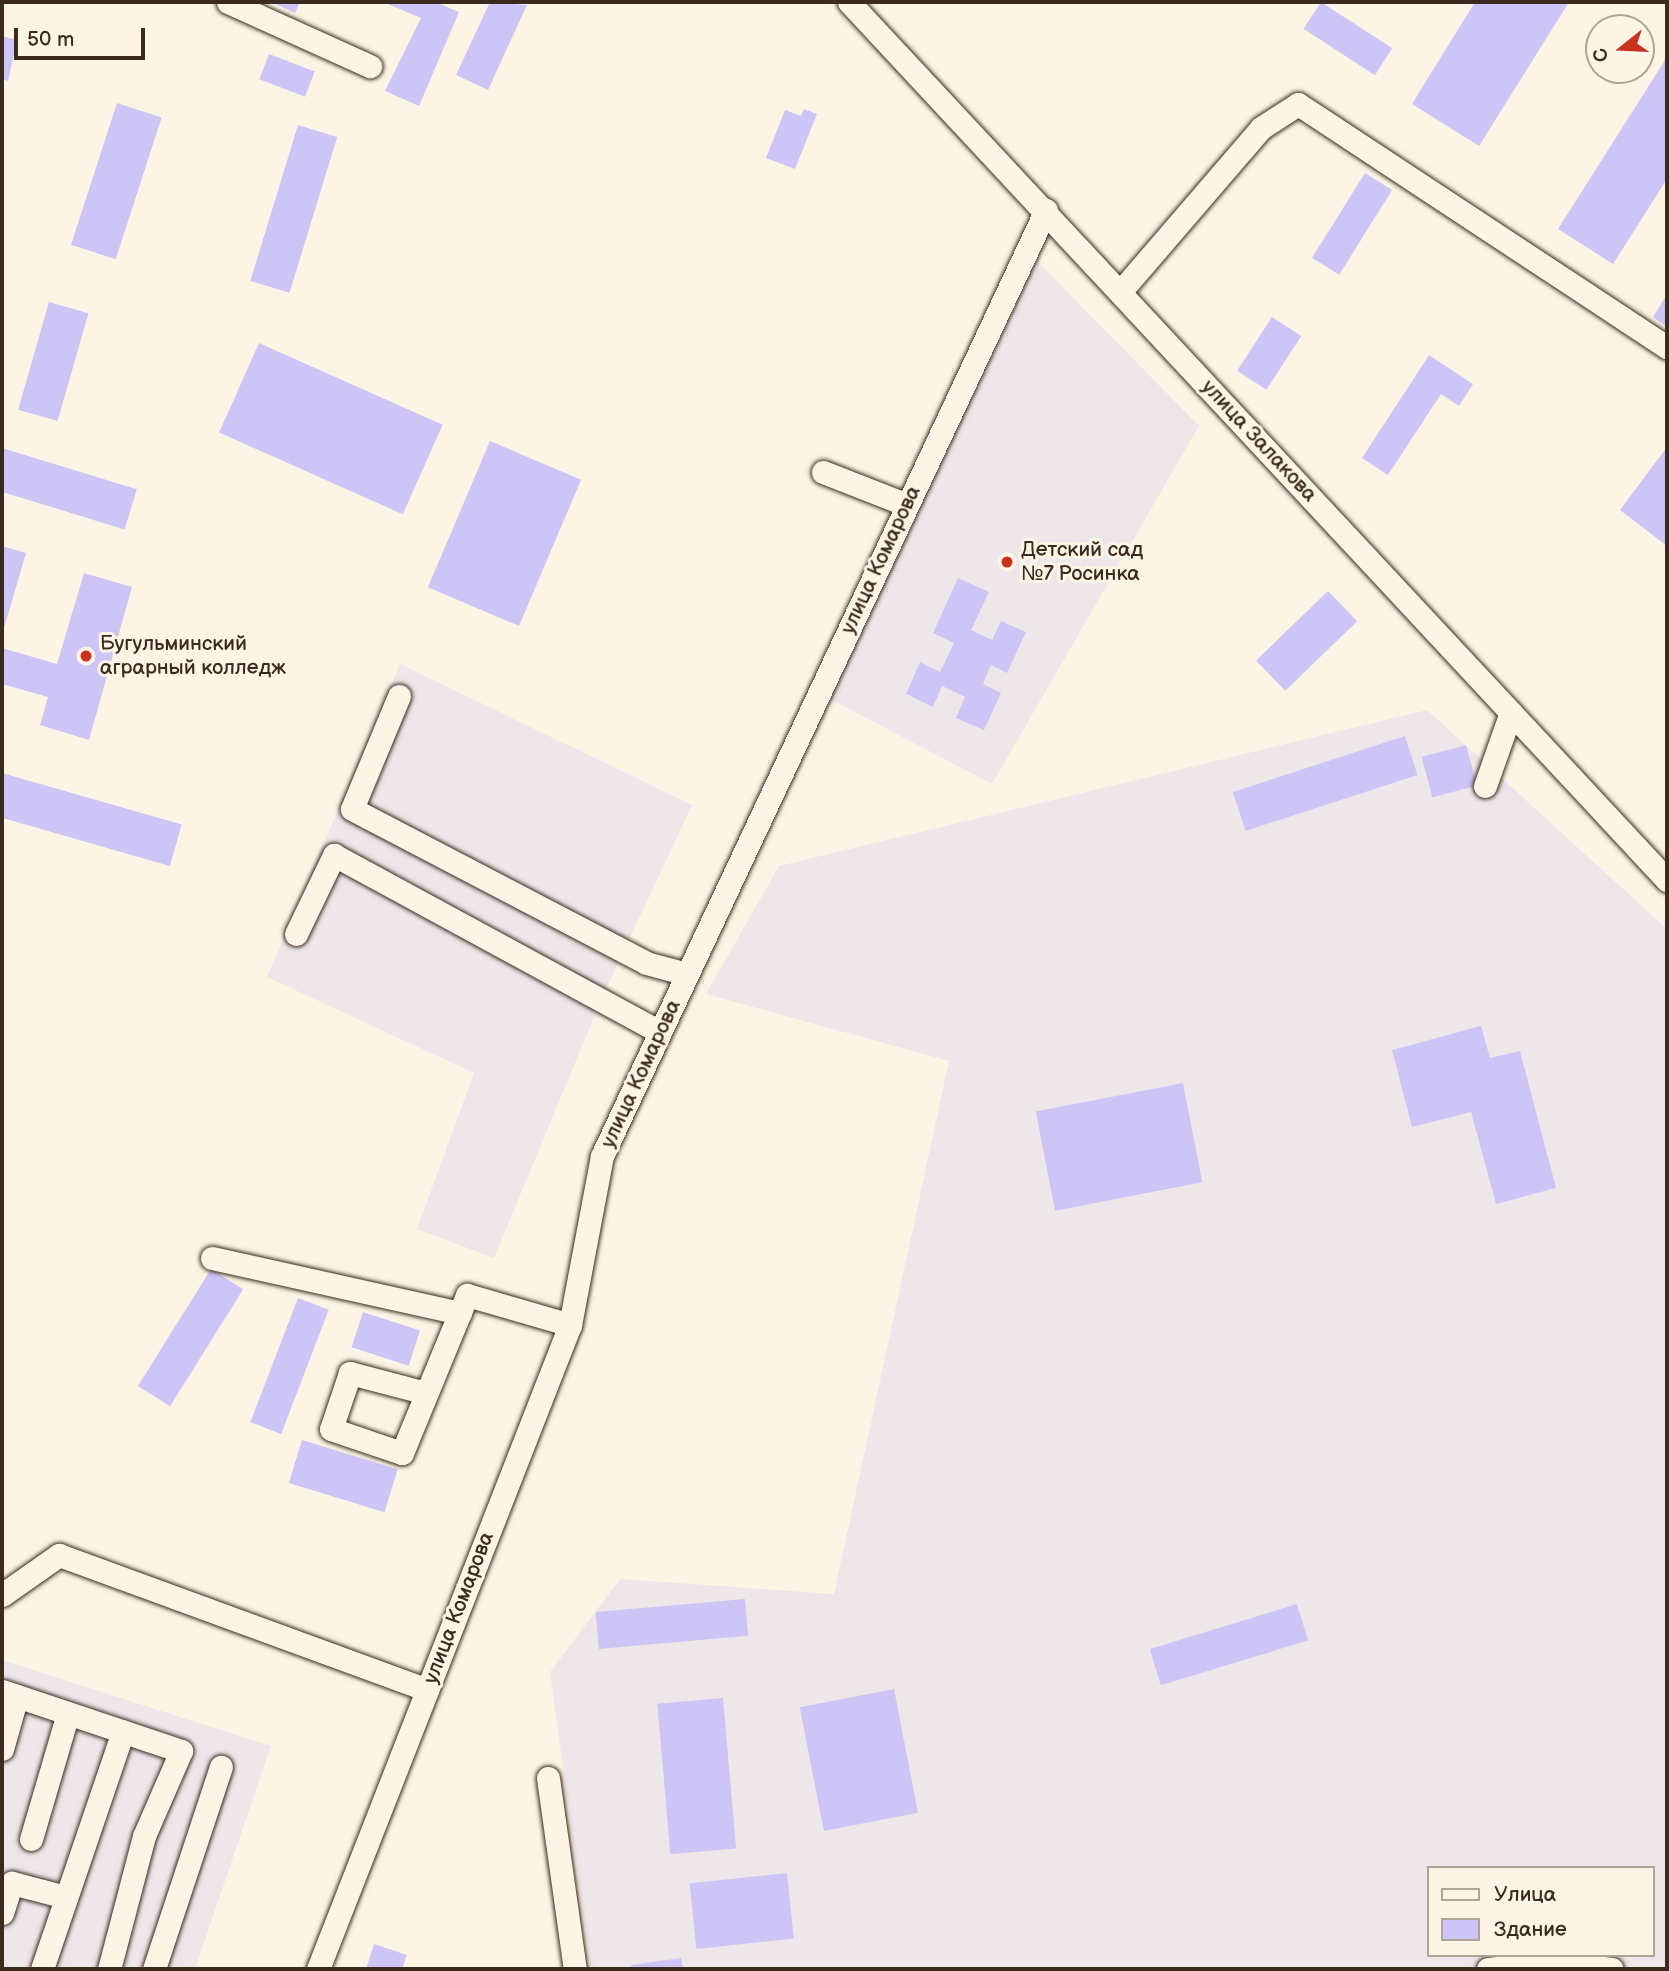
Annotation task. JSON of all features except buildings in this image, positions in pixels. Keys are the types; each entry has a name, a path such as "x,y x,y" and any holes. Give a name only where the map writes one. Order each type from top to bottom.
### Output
{"street":[{"path":"228,2 370,66"},
{"name":"улица Залакова","path":"849,2 1046,210 1667,880"},
{"path":"1120,292 1261,128 1298,104 1667,347"},
{"name":"улица Комарова","path":"318,1969 570,1325 602,1156 1046,210"},
{"path":"823,472 907,505"},
{"path":"399,696 352,809 646,963 687,974"},
{"path":"1485,786 1511,712"},
{"path":"296,934 334,855 660,1032"},
{"path":"212,1258 460,1313"},
{"path":"426,1393 467,1295 570,1325"},
{"path":"2,1595 59,1555 428,1690"},
{"path":"2,1749 9,1693 181,1751 144,1836 109,1969"},
{"path":"31,1839 68,1713"},
{"path":"42,1969 122,1731"},
{"path":"153,1969 221,1768"},
{"path":"548,1778 575,1969"},
{"path":"2,1913 12,1883 66,1897"},
{"path":"1488,1969 1555,1962 1612,1969"}],"shaded area":[{"name":"Детский сад №7 Росинка","path":"1037,261 1199,426 992,784 830,699"},
{"path":"400,664 692,805 605,991 494,1258 417,1229 474,1073 267,977"},
{"path":"1427,710 1667,929 1667,1969 591,1969 550,1672 620,1579 834,1594 949,1061 706,994 779,866"},
{"path":"2,1660 271,1746 195,1969 2,1969"}],"place":[{"name":"Детский сад №7 Росинка","path":"1007,562"},
{"name":"Бугульминский аграрный колледж","path":"86,656"}]}
